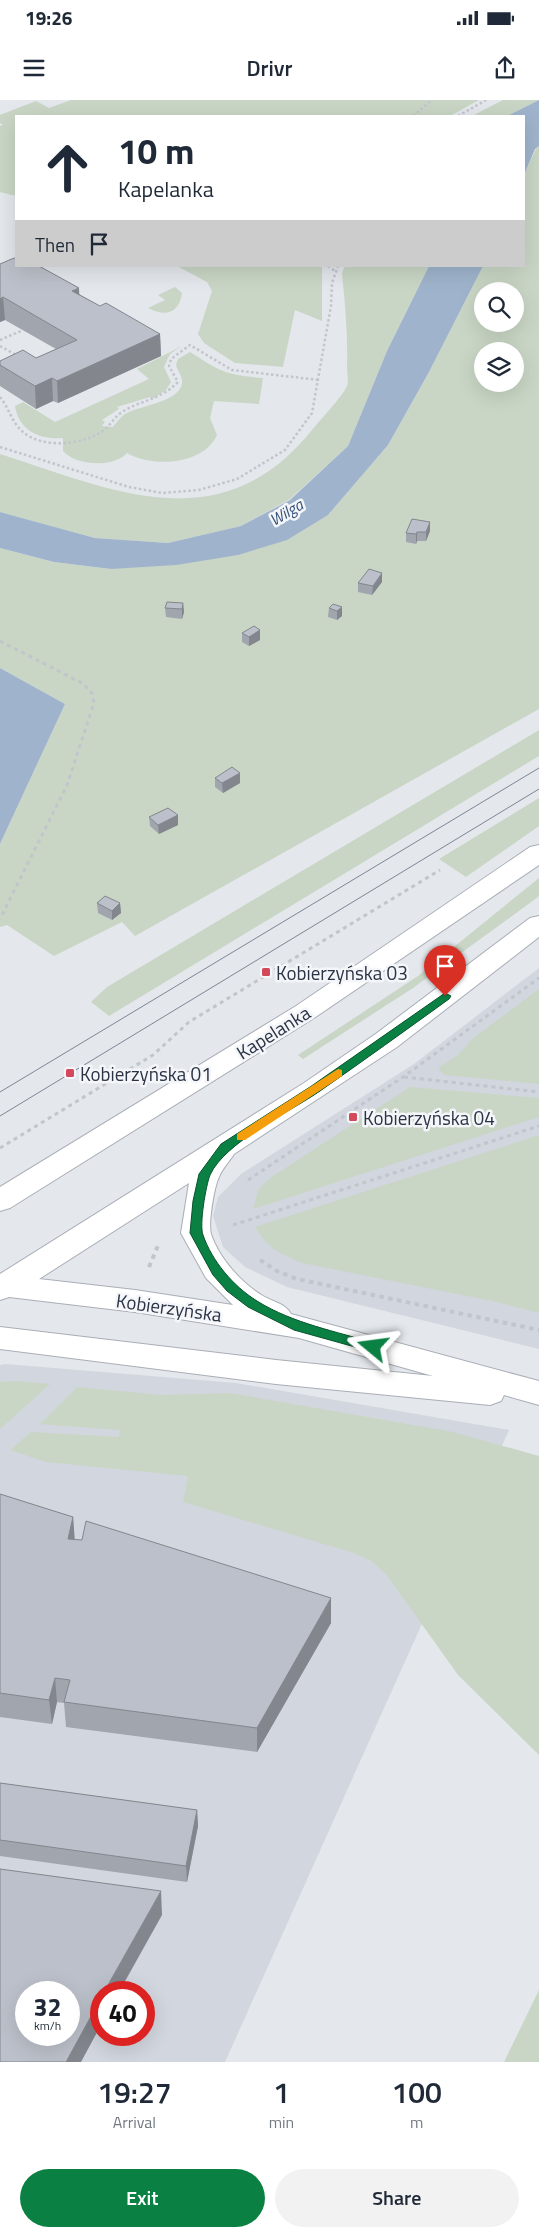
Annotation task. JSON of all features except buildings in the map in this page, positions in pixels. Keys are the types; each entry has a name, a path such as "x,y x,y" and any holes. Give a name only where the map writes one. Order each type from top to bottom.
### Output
{"main road":[{"name":"Kapelanka","path":"0,1201 305,1012 539,853"},
{"path":"2,1286 225,1147 387,1040 539,924"},
{"path":"225,1147 205,1174 199,1201 196,1233 217,1272 231,1287 252,1304 299,1327"},
{"name":"Kobierzyńska","path":"2,1286 135,1301 299,1327 539,1393"},
{"path":"0,1338 276,1372 539,1398"}],"path":[{"path":"414,115 432,100"},
{"path":"460,115 486,100"},
{"path":"328,267 335,271"},
{"path":"0,447 129,487 162,493 199,490 237,479 285,450 312,413 319,380 335,271 337,267"},
{"path":"0,340 23,330"},
{"path":"0,397 8,407 13,421 24,433 39,440 59,442 85,440 103,430 121,413 168,394 178,382 169,366 171,359 190,345 232,370 319,380"},
{"path":"0,346 23,358"},
{"path":"0,641 82,682 92,693 94,703 67,785 0,919"},
{"path":"0,1148 153,1056 189,1022 440,870"},
{"path":"242,1183 403,1077 539,978"},
{"path":"403,1077 539,1092"},
{"path":"234,1224 539,1126"},
{"path":"232,1216 238,1233"},
{"path":"148,1270 160,1240"},
{"path":"254,1257 277,1271 297,1279 539,1330"}],"shaded area":[{"path":"539,968 539,1349 287,1287 245,1267 223,1247 213,1216 218,1197 241,1174 414,1064"},
{"path":"0,1365 236,1383 509,1430 225,2062 0,2062"}],"green space":[{"path":"71,100 479,100 452,115 15,115 15,196 0,192 0,126 3,125 0,123 0,115 36,101 49,108"},
{"path":"503,100 539,100 509,115 474,115"},
{"path":"539,146 539,709 135,936 122,922 54,956 7,925 0,927 0,844 65,704 0,668 0,548 54,562 111,569 328,515 388,445 429,372 474,284 474,332 524,332 524,282 475,282 482,267 525,267 525,173"},
{"path":"179,267 322,267 322,321 295,310 283,367 235,363 204,343 198,334 212,291 207,282"},
{"path":"345,267 429,267 387,351 348,446 290,499 241,526 168,543 95,538 0,512 0,454 124,492 164,498 203,497 241,486 277,465 312,430 347,386 347,331 342,273"},
{"path":"175,287 182,293 178,305 174,309 165,313 148,308 165,300 158,295"},
{"path":"182,346 170,354 164,367 171,382 166,390 152,399 150,397 117,407 119,409 102,420 105,422 102,426 113,427 127,413 160,402 176,393 181,387 182,380 176,365 178,359 190,352 209,364 232,374 263,378 259,404 214,401 210,418 217,435 201,453 176,461 150,461 127,453 121,458 104,463 86,462 77,460 63,451 63,438 46,437 32,432 26,428 17,415 15,406 23,402 55,422 149,379 137,369"},
{"path":"539,730 539,756 109,1016 91,1002 107,987"},
{"path":"539,798 539,826 466,877 439,859"},
{"path":"539,878 539,896 534,900 413,988 303,1059 298,1055 418,976"},
{"path":"539,989 539,1084 445,1075 440,1071 439,1067 458,1055 472,1039"},
{"path":"410,1087 539,1098 539,1117 253,1209 258,1190 270,1178"},
{"path":"539,1135 539,1313 492,1301 302,1263 275,1250 255,1227"},
{"path":"16,1381 50,1384 0,1429 0,1382"},
{"path":"77,1387 161,1395 230,1393 453,1432 539,1456 539,1755 458,1675 386,1574 371,1561 354,1553 183,1502 188,1476 46,1462 10,1450 31,1432 119,1437 120,1430 40,1424"},
{"path":"539,1990 539,2062 504,2062"}],"water":[{"path":"539,100 539,146 535,149 525,173 525,115 509,115"},
{"name":"Wilga","path":"429,267 482,267 429,372 388,445 328,515 287,540 238,555 176,565 111,569 54,562 0,548 0,512 95,538 168,543 241,526 290,500 348,446 387,351"},
{"path":"0,668 65,704 0,844"}],"tram line":[{"path":"0,1092 539,768"},
{"path":"0,1116 539,789"}],"slow traffic":[{"path":"241,1137 338,1073"}],"place":[{"name":"Kobierzyńska 03","path":"266,972"},
{"name":"Kobierzyńska 01","path":"70,1073"},
{"name":"Kobierzyńska 04","path":"353,1117"}],"route":[{"path":"373,1347 299,1327 252,1304 231,1287 217,1272 196,1233 199,1201 205,1174 225,1147 387,1040 445,996"}]}
